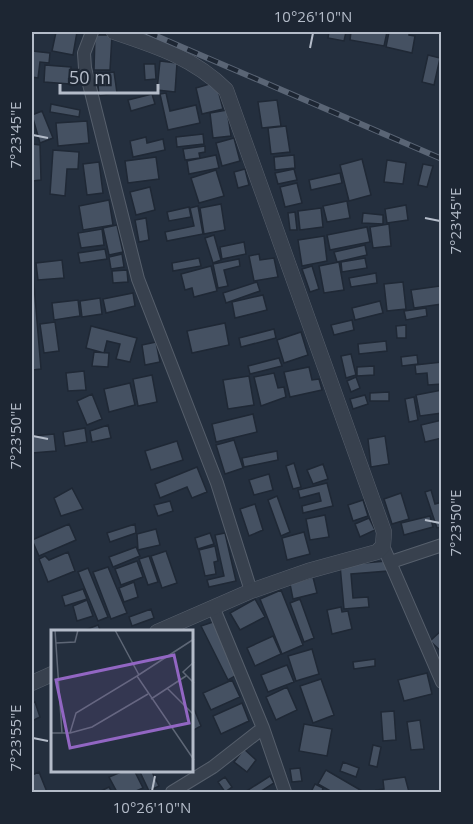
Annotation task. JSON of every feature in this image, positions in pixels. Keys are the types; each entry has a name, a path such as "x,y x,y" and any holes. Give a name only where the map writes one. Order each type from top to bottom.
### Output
{"street":[{"path":"93,32 84,53 85,68 138,279 217,483 251,591"},
{"path":"114,32 176,53 208,72 226,90 384,531 383,546 441,682"},
{"path":"161,630 251,591 308,571 377,552 383,546"},
{"path":"391,562 441,546"},
{"path":"214,609 263,728 285,792"},
{"path":"32,683 51,674"},
{"path":"172,792 213,767 263,728"}],"building":[{"path":"56,32 77,32 73,55 52,51"},
{"path":"329,32 346,32 344,41 328,38"},
{"path":"351,32 387,32 384,46 350,40"},
{"path":"389,32 409,32 409,35 415,36 412,53 386,47"},
{"path":"95,35 112,35 110,70 94,70"},
{"path":"32,51 50,53 49,63 40,62 38,78 32,77"},
{"path":"428,55 440,58 434,85 422,82"},
{"path":"160,61 177,63 175,92 157,90"},
{"path":"144,64 155,64 156,79 145,80"},
{"path":"45,65 71,67 70,84 44,82"},
{"path":"114,72 117,93 99,96 97,74"},
{"path":"216,82 223,109 202,114 196,88"},
{"path":"166,93 170,111 196,105 200,123 168,130 160,94"},
{"path":"152,94 155,104 131,111 128,100"},
{"path":"277,100 281,126 262,128 258,102"},
{"path":"51,104 80,110 79,117 50,112"},
{"path":"227,110 231,136 213,138 210,113"},
{"path":"42,111 53,138 40,143 32,115"},
{"path":"87,121 89,143 58,146 56,123"},
{"path":"286,126 290,152 271,154 268,128"},
{"path":"203,134 204,144 177,147 176,137"},
{"path":"146,137 147,143 163,139 165,150 133,157 130,141"},
{"path":"234,138 240,161 222,166 216,143"},
{"path":"32,144 40,145 41,180 32,181"},
{"path":"205,146 205,152 199,153 200,158 185,160 183,149"},
{"path":"53,150 79,152 78,169 67,169 65,196 50,194"},
{"path":"216,155 219,168 189,174 187,161"},
{"path":"294,155 295,168 275,170 274,157"},
{"path":"156,157 159,179 128,183 125,161"},
{"path":"362,159 371,195 349,201 340,165"},
{"path":"387,160 406,163 403,184 384,182"},
{"path":"99,162 103,193 87,195 83,164"},
{"path":"423,164 433,166 427,187 418,185"},
{"path":"245,169 249,185 238,188 234,172"},
{"path":"294,169 297,180 278,184 275,173"},
{"path":"216,170 224,196 199,203 191,178"},
{"path":"340,173 342,183 311,190 309,180"},
{"path":"297,183 302,203 285,207 280,187"},
{"path":"150,187 155,210 136,215 130,192"},
{"path":"109,200 113,225 83,230 79,206"},
{"path":"347,201 350,218 327,222 323,206"},
{"path":"221,204 225,230 204,234 200,208"},
{"path":"406,205 408,220 387,223 385,209"},
{"path":"198,206 203,234 167,241 165,232 194,226 190,208"},
{"path":"189,207 191,217 169,221 167,212"},
{"path":"321,208 323,227 300,230 298,211"},
{"path":"295,212 297,230 290,230 288,213"},
{"path":"363,213 383,215 383,224 362,223"},
{"path":"146,218 149,240 139,242 135,220"},
{"path":"389,224 391,246 373,248 370,227"},
{"path":"117,225 123,252 109,255 103,228"},
{"path":"367,227 370,242 330,250 327,235"},
{"path":"102,229 104,245 81,248 78,233"},
{"path":"214,235 221,260 213,263 205,238"},
{"path":"324,236 327,261 302,266 298,240"},
{"path":"244,242 246,254 222,259 220,247"},
{"path":"365,245 367,255 337,262 334,252"},
{"path":"105,249 107,259 80,263 78,253"},
{"path":"122,254 124,267 111,269 109,257"},
{"path":"259,254 260,260 274,258 278,277 254,281 249,256"},
{"path":"199,258 201,266 173,271 172,263"},
{"path":"365,258 367,268 342,272 341,262"},
{"path":"239,259 240,266 224,270 228,286 218,288 213,264"},
{"path":"62,260 64,278 38,280 36,263"},
{"path":"339,262 344,290 324,293 319,266"},
{"path":"211,266 217,291 194,297 192,288 185,290 181,274"},
{"path":"312,266 319,289 310,292 302,269"},
{"path":"127,270 128,282 113,283 112,271"},
{"path":"376,273 377,283 351,287 349,278"},
{"path":"32,274 41,369 32,370"},
{"path":"257,282 260,291 226,303 223,293"},
{"path":"403,282 406,309 387,311 384,284"},
{"path":"440,286 442,304 414,308 411,290"},
{"path":"133,293 135,306 106,313 103,299"},
{"path":"263,295 267,310 235,318 232,302"},
{"path":"100,298 102,314 82,317 80,301"},
{"path":"78,300 80,316 54,320 52,303"},
{"path":"380,301 383,313 355,320 352,308"},
{"path":"426,308 427,316 406,320 404,311"},
{"path":"352,320 354,330 334,335 331,325"},
{"path":"55,322 59,351 44,353 40,324"},
{"path":"225,323 229,345 192,353 187,331"},
{"path":"406,325 406,338 397,338 396,326"},
{"path":"91,326 137,338 130,362 116,359 120,344 107,341 104,353 86,348"},
{"path":"274,329 276,338 241,347 239,338"},
{"path":"301,332 308,355 284,363 277,340"},
{"path":"386,341 387,351 359,354 358,344"},
{"path":"156,342 160,362 145,365 142,345"},
{"path":"94,352 109,353 108,367 92,366"},
{"path":"351,354 356,375 346,378 341,356"},
{"path":"417,355 418,364 402,366 401,357"},
{"path":"279,358 282,366 250,374 248,366"},
{"path":"442,362 442,384 428,385 427,373 416,374 415,365"},
{"path":"374,366 374,375 357,376 357,367"},
{"path":"309,367 312,380 319,379 322,390 290,397 284,372"},
{"path":"84,371 86,390 68,391 66,373"},
{"path":"274,373 278,388 284,387 286,397 261,406 254,377"},
{"path":"152,375 157,402 138,406 133,379"},
{"path":"249,376 254,405 228,409 223,380"},
{"path":"356,377 360,388 351,392 347,381"},
{"path":"130,383 135,405 109,412 104,389"},
{"path":"442,390 442,413 420,416 416,395"},
{"path":"389,392 389,401 370,401 370,393"},
{"path":"92,394 102,419 87,425 77,401"},
{"path":"365,395 368,404 353,409 350,399"},
{"path":"414,397 418,420 409,422 405,399"},
{"path":"253,414 257,432 216,442 212,424"},
{"path":"442,420 442,438 425,442 421,425"},
{"path":"108,425 111,438 92,442 90,431"},
{"path":"85,428 87,442 65,446 63,432"},
{"path":"54,434 56,451 32,453 32,436"},
{"path":"385,436 389,464 371,467 368,439"},
{"path":"234,440 243,468 225,474 216,445"},
{"path":"177,441 183,460 151,470 145,451"},
{"path":"277,451 278,460 244,467 242,458"},
{"path":"294,463 301,487 293,489 286,466"},
{"path":"323,464 328,479 313,484 307,470"},
{"path":"197,467 207,492 192,498 187,487 160,498 155,484"},
{"path":"269,474 273,490 254,495 249,480"},
{"path":"327,483 333,506 303,513 302,506 321,501 319,493 300,498 298,490"},
{"path":"72,488 83,509 61,516 54,498"},
{"path":"431,490 435,504 442,502 442,527 437,528 425,492"},
{"path":"401,493 409,519 392,524 384,499"},
{"path":"277,496 290,532 281,536 268,500"},
{"path":"363,500 368,516 353,521 348,505"},
{"path":"170,501 173,511 158,516 154,505"},
{"path":"255,504 263,530 249,536 240,509"},
{"path":"325,515 329,537 310,540 306,519"},
{"path":"430,516 433,527 404,535 401,523"},
{"path":"369,518 375,530 360,537 355,524"},
{"path":"69,524 76,540 39,556 32,540"},
{"path":"135,524 136,533 110,542 107,533"},
{"path":"156,529 160,545 138,550 137,534"},
{"path":"304,532 310,554 287,560 282,538"},
{"path":"210,533 214,544 198,549 195,538"},
{"path":"225,533 236,581 209,587 207,580 224,576 215,535"},
{"path":"215,546 218,561 214,562 216,574 205,576 199,550"},
{"path":"136,547 140,556 113,567 109,557"},
{"path":"166,551 177,583 162,588 151,556"},
{"path":"68,552 75,571 48,582 39,559 45,556 49,560"},
{"path":"149,556 158,582 148,585 139,559"},
{"path":"137,561 143,577 121,585 115,569"},
{"path":"387,561 388,571 351,574 353,598 368,597 369,607 344,609 340,565"},
{"path":"108,567 127,613 111,619 93,572"},
{"path":"88,568 108,617 98,621 78,572"},
{"path":"313,577 317,593 293,599 290,584"},
{"path":"134,582 138,597 124,602 119,588"},
{"path":"83,589 87,599 65,606 62,596"},
{"path":"281,590 303,645 282,654 260,599"},
{"path":"255,599 265,617 240,630 230,613"},
{"path":"300,599 314,638 304,642 290,603"},
{"path":"87,600 93,616 77,621 73,606"},
{"path":"341,607 342,612 348,611 352,629 332,634 327,610"},
{"path":"151,609 154,618 132,626 129,617"},
{"path":"213,622 237,675 228,680 201,626"},
{"path":"98,625 100,630 85,630"},
{"path":"442,630 442,652 430,641"},
{"path":"273,636 281,654 255,666 247,648"},
{"path":"312,649 319,674 296,681 288,656"},
{"path":"375,659 375,666 354,669 353,662"},
{"path":"287,665 294,682 268,692 261,675"},
{"path":"427,673 432,694 404,701 398,680"},
{"path":"321,679 334,715 313,723 300,686"},
{"path":"232,680 240,697 211,710 203,693"},
{"path":"287,687 297,710 276,720 266,697"},
{"path":"35,702 40,717 32,721 32,703"},
{"path":"242,703 249,721 221,734 213,716"},
{"path":"194,709 201,726 194,730"},
{"path":"394,711 396,740 383,741 381,712"},
{"path":"420,720 424,749 411,750 407,722"},
{"path":"304,724 332,729 327,756 299,751"},
{"path":"373,745 381,747 377,767 369,765"},
{"path":"244,749 256,760 247,772 234,762"},
{"path":"343,762 359,768 356,777 340,771"},
{"path":"300,768 302,781 292,782 290,769"},
{"path":"326,770 362,791 332,792 318,784"},
{"path":"39,772 47,792 32,792 32,775"},
{"path":"119,773 136,773 143,788 134,792 117,792 109,777"},
{"path":"140,773 152,773 159,786 149,791"},
{"path":"270,776 274,783 260,792 245,792"},
{"path":"225,777 232,787 225,792 218,782"},
{"path":"405,777 409,792 377,792 376,790 384,789 383,780"},
{"path":"315,784 323,788 322,792 311,792"},
{"path":"109,787 112,792 99,792"}],"railway":[{"path":"147,32 442,159"}]}
